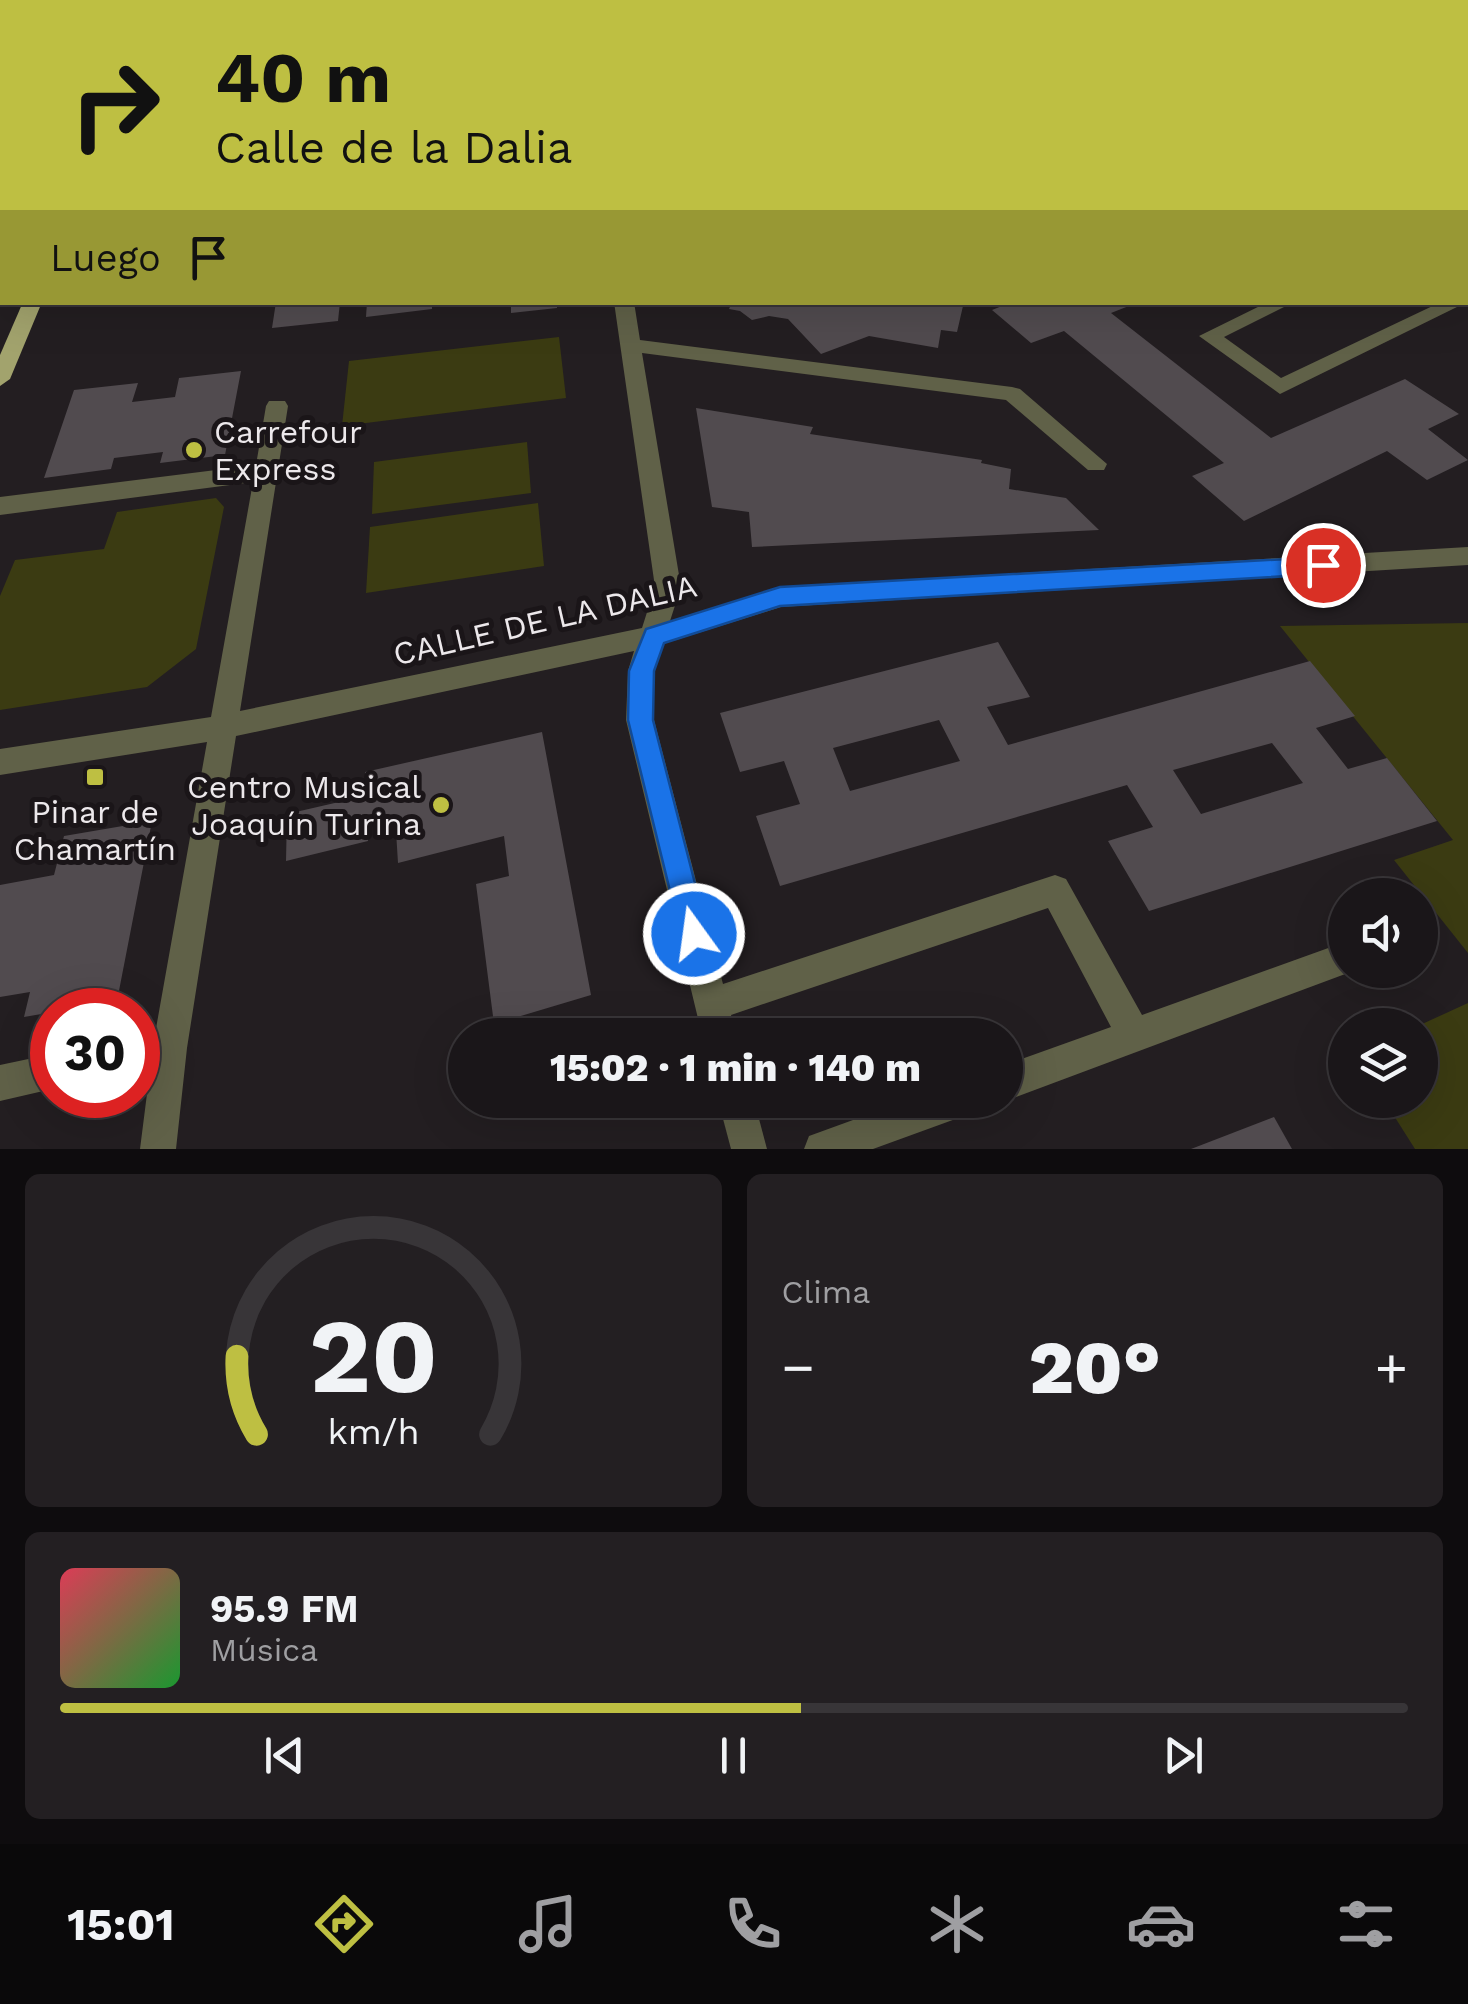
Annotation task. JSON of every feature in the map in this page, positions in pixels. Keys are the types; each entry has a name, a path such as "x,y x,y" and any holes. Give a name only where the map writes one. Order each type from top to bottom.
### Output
{"main road":[{"path":"0,379 32,305"}],"street":[{"path":"624,305 668,587 641,671 640,720 714,1018"},
{"path":"1277,305 1209,336 1280,387 1445,305"},
{"path":"1448,305 1468,322"},
{"path":"630,345 1012,394 1096,464"},
{"path":"160,1022 222,727 276,406"},
{"path":"0,506 265,472"},
{"name":"CALLE DE LA DALIA","path":"0,762 222,727 655,636 780,596 1468,556"},
{"path":"720,1018 1055,890 1135,1037"},
{"path":"1023,1077 1328,964"},
{"path":"0,1083 30,1077"},
{"path":"157,1118 158,1149"},
{"path":"741,1118 749,1149"},
{"path":"822,1149 909,1118"}],"shaded area":[{"path":"559,337 566,398 342,426 349,361"},
{"path":"527,442 531,493 372,514 374,462"},
{"path":"216,498 224,507 196,649 147,687 0,710 0,596 15,560 104,549 117,512"},
{"path":"538,503 544,566 366,593 370,527"},
{"path":"1468,623 1468,953 1438,915 1438,878 1408,878 1394,860 1453,840 1280,626"},
{"path":"1468,1003 1468,1149 1415,1149 1395,1118 1438,1118 1438,1017"}],"building":[{"path":"276,305 340,305 338,321 272,328"},
{"path":"367,305 432,305 432,309 366,317"},
{"path":"511,305 557,305 557,308 511,313"},
{"path":"731,305 963,306 957,332 941,330 938,348 869,336 821,354 788,319 769,316 752,320 729,309"},
{"path":"1004,305 1131,305 1111,313 1271,438 1405,379 1459,414 1428,429 1468,460 1427,480 1387,451 1244,521 1192,476 1224,463 1064,331 1031,343 992,310"},
{"path":"241,371 225,455 160,463 163,452 114,458 111,469 44,478 74,390 138,383 132,402 175,397 179,378"},
{"path":"696,408 813,427 810,434 982,460 981,463 1011,469 1009,489 1066,498 1099,530 752,547 749,512 712,507"},
{"path":"998,642 1030,697 987,707 1008,745 1310,661 1355,716 1316,728 1348,769 1387,758 1437,821 1149,911 1108,841 1153,827 1127,785 780,886 756,816 800,804 784,761 740,772 720,713","holes":["939,720 960,761 850,791 833,748","1272,743 1303,783 1201,814 1173,770"]},
{"name":"Centro Musical Joaquín Turina","path":"542,732 591,995 514,1018 493,1018 476,884 509,876 504,836 398,863 395,815 367,821 368,841 286,861 287,814 365,796 365,772"},
{"path":"152,821 120,988 30,988 30,992 0,997 0,885 54,875 64,836"},
{"path":"30,992 30,1016 24,1017"},
{"path":"1274,1117 1292,1149 1191,1149"}],"place":[{"name":"Carrefour Express","path":"194,450"},
{"name":"Pinar de Chamartín","path":"95,777"},
{"name":"Centro Musical Joaquín Turina","path":"441,805"}],"route":[{"path":"694,934 640,720 641,671 655,636 780,596 1323,565"}]}
